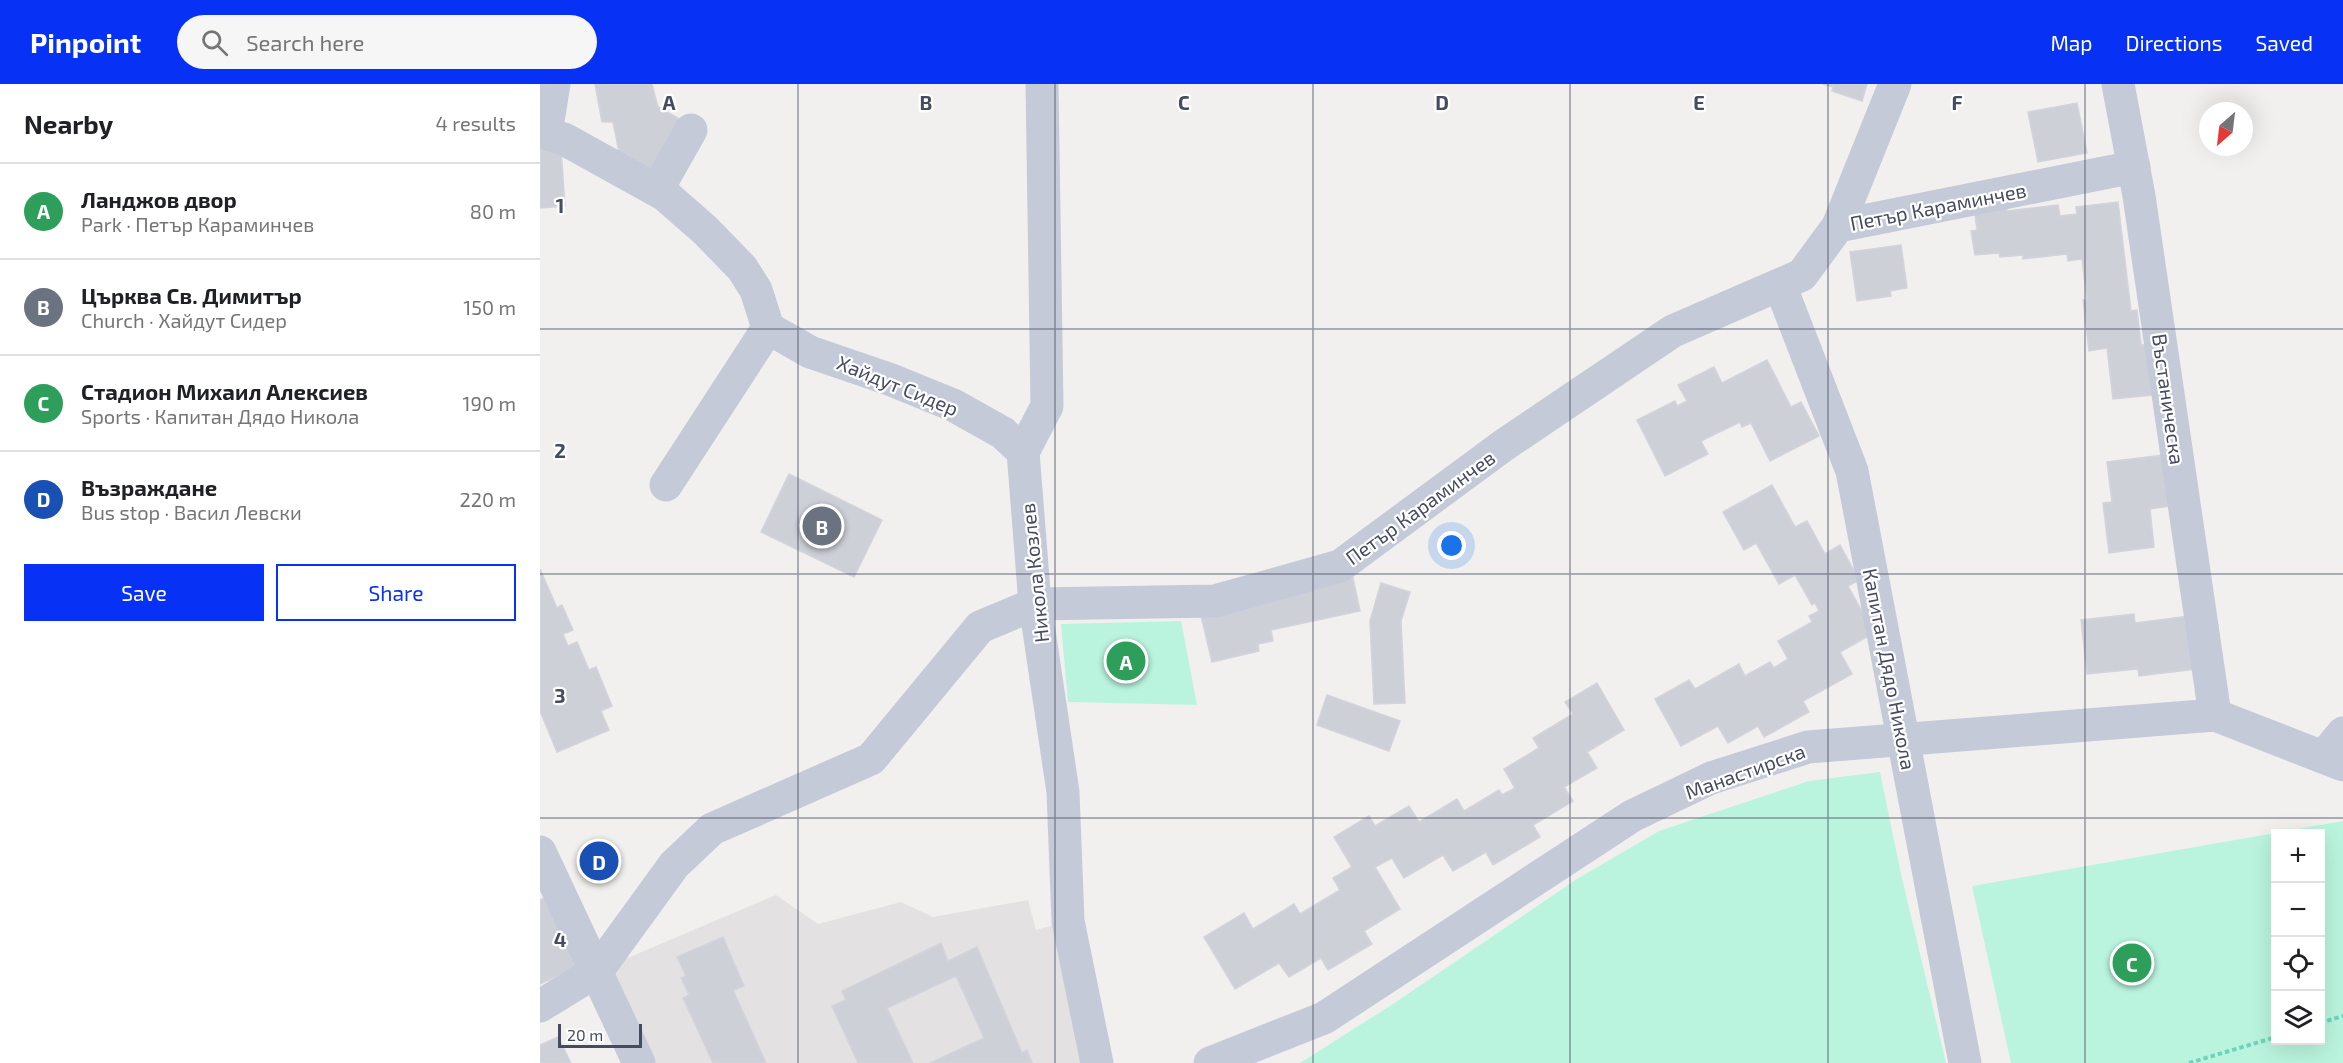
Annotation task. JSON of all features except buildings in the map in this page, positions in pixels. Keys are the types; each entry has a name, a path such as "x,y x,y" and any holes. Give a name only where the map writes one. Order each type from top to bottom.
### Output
{"street":[{"path":"554,84 543,133 564,139 665,195 705,230 742,268 756,290 768,328 666,485"},
{"path":"1023,452 1047,406 1042,84"},
{"path":"1838,226 1895,84"},
{"name":"Въстаническа","path":"2118,84 2134,166 2215,715"},
{"path":"657,190 691,130"},
{"name":"Петър Караминчев","path":"540,1006 597,970 674,865 712,828 871,759 980,627 1035,604 1215,601 1340,566 1504,445 1673,331 1802,275 1838,226 2134,166"},
{"name":"Капитан Дядо Никола","path":"1780,285 1852,471 1965,1063"},
{"name":"Хайдут Сидер","path":"768,328 810,351 953,405 1003,433 1023,452"},
{"name":"Никола Козлев","path":"1023,452 1035,604 1063,792 1068,921 1097,1063"},
{"name":"Манастирска","path":"1210,1063 1324,1017 1632,816 1712,778 1808,747 2215,715 2336,752"},
{"path":"540,852 639,1063"}],"path":[{"path":"2325,1021 2343,1016"},
{"path":"2189,1063 2271,1038"}],"shaded area":[{"path":"776,895 818,924 901,902 933,917 1028,900 1036,930 1068,921 1097,1063 639,1063 597,971"}],"green space":[{"path":"1181,621 1197,705 1068,702 1061,624"},
{"path":"1880,772 1901,874 1946,1063 1300,1063 1393,1004 1577,879 1659,831 1809,781"},
{"path":"2343,821 2343,1063 2011,1063 1972,886 2271,834 2271,1045 2325,1045 2325,829 2297,829"}],"place":[{"name":"Църква Св. Димитър","path":"822,526"},
{"name":"Ланджов двор","path":"1126,661"},
{"name":"Възраждане","path":"599,861"},
{"name":"Стадион Михаил Алексиев","path":"2132,963"}]}
